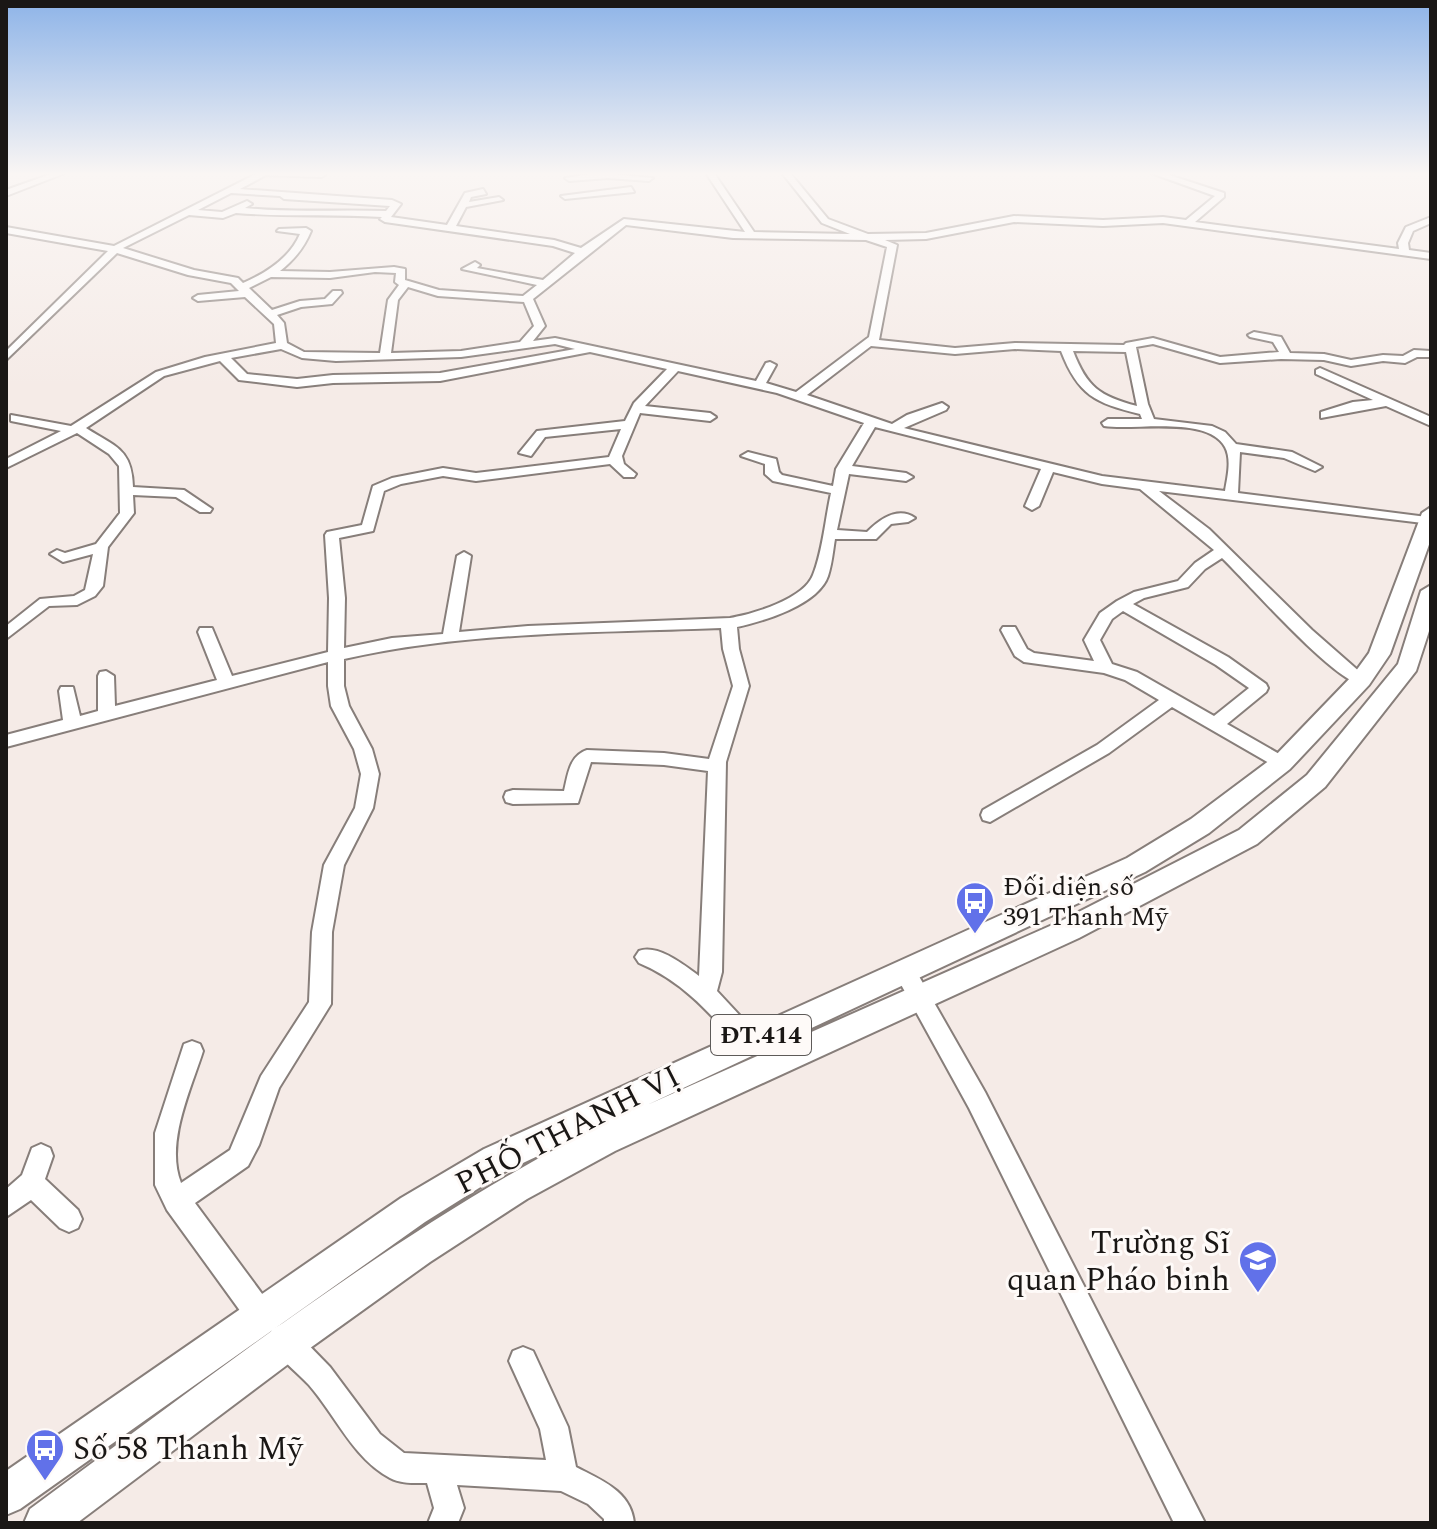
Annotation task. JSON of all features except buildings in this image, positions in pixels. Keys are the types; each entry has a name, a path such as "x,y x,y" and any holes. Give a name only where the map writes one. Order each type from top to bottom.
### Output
{"main road":[{"name":"PHỐ THANH VỊ","path":"6,1495 413,1210 495,1160 748,1040 809,1016 1136,865 1200,826 1282,763 1361,680 1379,654 1429,517"},
{"name":"PHỐ THANH VỊ","path":"44,1523 286,1343 418,1250 528,1181 604,1140 919,998 1192,869 1248,837 1294,801 1354,736 1408,666 1431,591"}],"street":[{"path":"88,244 115,249 192,273 230,279 247,290 281,326 282,345"},
{"path":"6,357 115,249 124,244"},
{"path":"198,298 247,290 270,274 299,244"},
{"path":"558,244 582,252"},
{"path":"270,274 348,274 368,268 388,269 401,271 399,281 405,284 438,293 527,299 593,244"},
{"path":"798,396 870,342 877,328 893,246 888,244"},
{"path":"1333,244 1431,256"},
{"path":"1403,244 1405,253"},
{"path":"475,265 467,269 545,283"},
{"path":"385,357 393,300 405,284"},
{"path":"270,314 300,304 331,301 337,293"},
{"path":"527,299 539,328 555,341"},
{"path":"525,343 539,328"},
{"path":"1254,335 1277,339 1284,356"},
{"path":"6,464 75,429 151,378 222,356 282,345 313,357 385,357 500,351 525,343 555,341 759,386 893,429 1142,486 1429,517"},
{"path":"1148,418 1131,349 1134,343 1145,341 1220,360 1284,356 1360,363 1383,358 1405,360 1422,352 1431,354"},
{"path":"870,342 955,351 1065,346 1131,349"},
{"path":"1065,346 1078,381 1087,392 1148,418 1194,425 1217,435 1232,447 1287,455 1315,467"},
{"path":"222,356 243,377 297,383 450,376 592,348"},
{"path":"829,374 826,366 838,351"},
{"path":"759,386 770,365"},
{"path":"629,474 617,466 628,424 638,406 675,367"},
{"path":"1320,372 1431,422"},
{"path":"1325,415 1353,406 1388,403"},
{"path":"638,406 642,410 710,417"},
{"path":"893,429 911,418 942,407"},
{"path":"6,634 45,602 77,600 90,593 95,586 101,547 125,518 128,491 123,459 75,429 15,418"},
{"path":"1108,423 1148,418"},
{"path":"6,741 334,655 450,637 729,623 754,617 816,585 831,534 843,469 871,422"},
{"path":"526,453 541,434 628,424"},
{"path":"1231,494 1235,472 1232,447"},
{"path":"748,456 771,462 772,474 778,478 839,491"},
{"path":"176,1201 239,1158 247,1145 269,1083 320,1004 322,932 334,865 364,808 370,774 363,749 340,706 334,655 336,584 330,540 336,533 368,528 378,489 397,481 443,472 476,477 617,458"},
{"path":"1032,506 1049,467"},
{"path":"843,469 906,477"},
{"path":"1142,486 1186,514 1329,657 1361,680"},
{"path":"128,491 179,493 205,509"},
{"path":"831,534 871,536 887,520 908,518"},
{"path":"57,554 63,558 101,547"},
{"path":"1105,668 1092,640 1106,616 1139,595 1183,584 1200,566 1222,552"},
{"path":"450,637 464,556"},
{"path":"1122,604 1222,661 1260,688 1216,724"},
{"path":"706,993 711,972 716,766 741,692 729,623"},
{"path":"1009,630 1021,652 1030,658 1105,668 1131,676 1282,763"},
{"path":"206,632 227,683"},
{"path":"106,676 107,713"},
{"path":"67,691 72,722"},
{"path":"990,815 1103,749 1173,698"},
{"path":"513,797 571,798 581,762 587,756 664,759 716,766"},
{"path":"646,957 671,967 706,993 748,1040"},
{"path":"904,970 977,1100 1190,1523"},
{"path":"192,1051 167,1125 164,1169 176,1201 261,1317 320,1377 370,1444 399,1467 563,1476 598,1494 618,1512 619,1523"},
{"path":"6,1205 31,1183 41,1156"},
{"path":"31,1183 69,1219"},
{"path":"523,1361 554,1427 563,1476"},
{"path":"438,1470 449,1508 443,1523"}],"place":[{"name":"Đối diện số 391 Thanh Mỹ","path":"975,935"},
{"name":"Trường Sĩ quan Pháo binh","path":"1258,1294"},
{"name":"Số 58 Thanh Mỹ","path":"45,1482"}]}
